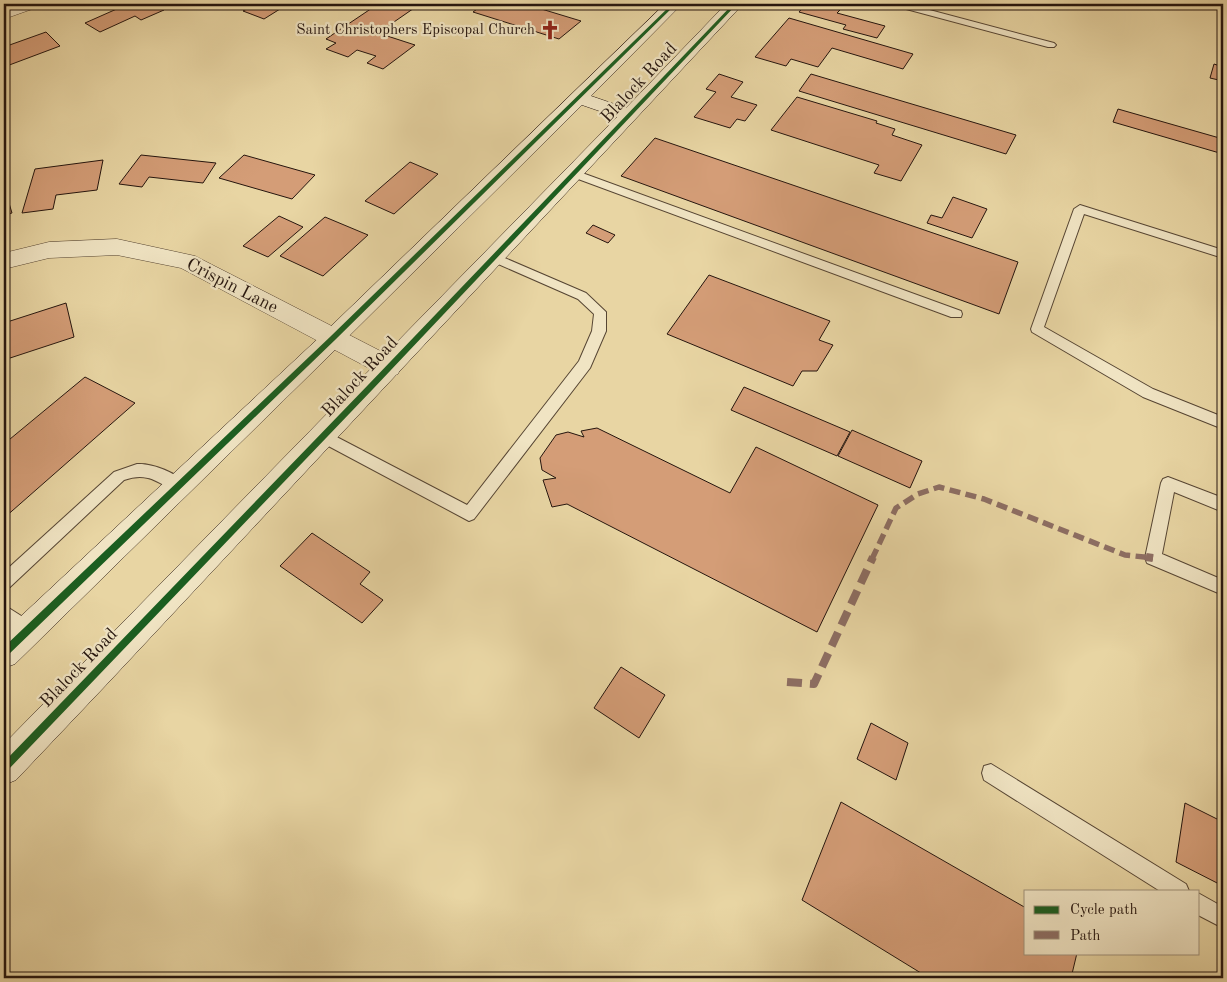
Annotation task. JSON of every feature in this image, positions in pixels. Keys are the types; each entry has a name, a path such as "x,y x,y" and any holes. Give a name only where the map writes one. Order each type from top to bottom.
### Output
{"main road":[{"name":"Blalock Road","path":"4,653 333,338 674,4"},
{"name":"Blalock Road","path":"4,768 324,437 735,4"},
{"path":"4,14 24,5"},
{"path":"578,98 629,115"},
{"name":"Crispin Lane","path":"4,262 49,250 118,247 187,260 389,367"}],"lane":[{"path":"898,4 1051,45"},
{"path":"574,174 956,314"},
{"path":"1223,254 1080,209 1037,329 1148,393 1223,423"},
{"path":"324,437 469,514 585,364 599,331 600,312 582,296 493,257"},
{"path":"4,582 119,476 136,469 153,470 179,486"},
{"path":"1223,505 1168,483 1153,558 1223,588"},
{"path":"4,613 28,630"},
{"path":"991,774 1177,890"},
{"path":"1200,904 1223,918"}],"building":[{"path":"128,4 154,4 164,10 141,20 135,16 100,32 85,23"},
{"path":"256,4 288,4 264,19 243,11"},
{"path":"378,4 420,4 378,33 415,45 383,69 367,63 376,56 357,50 348,57 326,49 336,43 326,39"},
{"name":"Saint Christophers Episcopal Church","path":"484,4 525,4 581,21 559,39 473,12"},
{"path":"806,4 831,4 829,7 840,10 837,13 885,26 877,38 843,29 846,25 799,12"},
{"path":"789,18 913,54 903,69 832,48 818,67 791,59 786,66 755,57"},
{"path":"46,32 60,46 4,67 4,47"},
{"path":"1214,64 1223,67 1223,81 1210,78"},
{"path":"719,74 743,82 731,97 757,105 745,121 737,119 730,128 694,117 716,92 706,89"},
{"path":"811,74 1016,135 1006,154 799,91"},
{"path":"797,97 877,121 876,123 895,129 892,135 922,145 901,181 874,173 879,165 771,130"},
{"path":"1118,109 1223,139 1223,154 1113,122"},
{"path":"655,138 1018,262 999,314 621,176"},
{"path":"141,155 216,163 203,183 149,177 142,187 119,184"},
{"path":"244,155 315,175 292,199 219,178"},
{"path":"103,160 97,190 56,195 53,209 22,213 35,169"},
{"path":"410,162 438,174 394,214 365,201"},
{"path":"4,191 12,213 4,215"},
{"path":"953,197 987,209 972,238 927,223 931,215 942,218"},
{"path":"279,216 303,227 268,257 243,246"},
{"path":"325,217 368,235 323,276 280,256"},
{"path":"593,225 615,235 608,243 586,233"},
{"path":"709,275 830,321 819,340 833,345 817,371 802,371 793,386 667,334"},
{"path":"66,303 74,337 4,360 4,323"},
{"path":"85,377 135,403 4,518 4,444"},
{"path":"744,387 850,432 837,456 731,410"},
{"path":"597,428 730,493 756,447 878,505 817,632 567,504 552,507 543,480 556,478 542,470 540,458 556,435 568,432 584,437 581,431"},
{"path":"852,430 922,461 910,488 838,456"},
{"path":"312,533 370,572 360,584 383,600 362,623 280,566"},
{"path":"621,667 665,695 639,738 594,708"},
{"path":"871,723 908,743 896,780 857,759"},
{"path":"841,802 1024,907 1024,954 1077,954 1071,978 929,978 802,900"},
{"path":"1185,803 1223,822 1223,886 1176,862"}],"marked path":[{"path":"787,682 814,684 896,508 918,494 939,487 984,499 1125,555 1153,558"}],"cycle path":[{"path":"4,653 333,338 674,4"},
{"path":"4,768 371,387 735,4"}],"place":[{"name":"Saint Christophers Episcopal Church","path":"550,30"}]}
